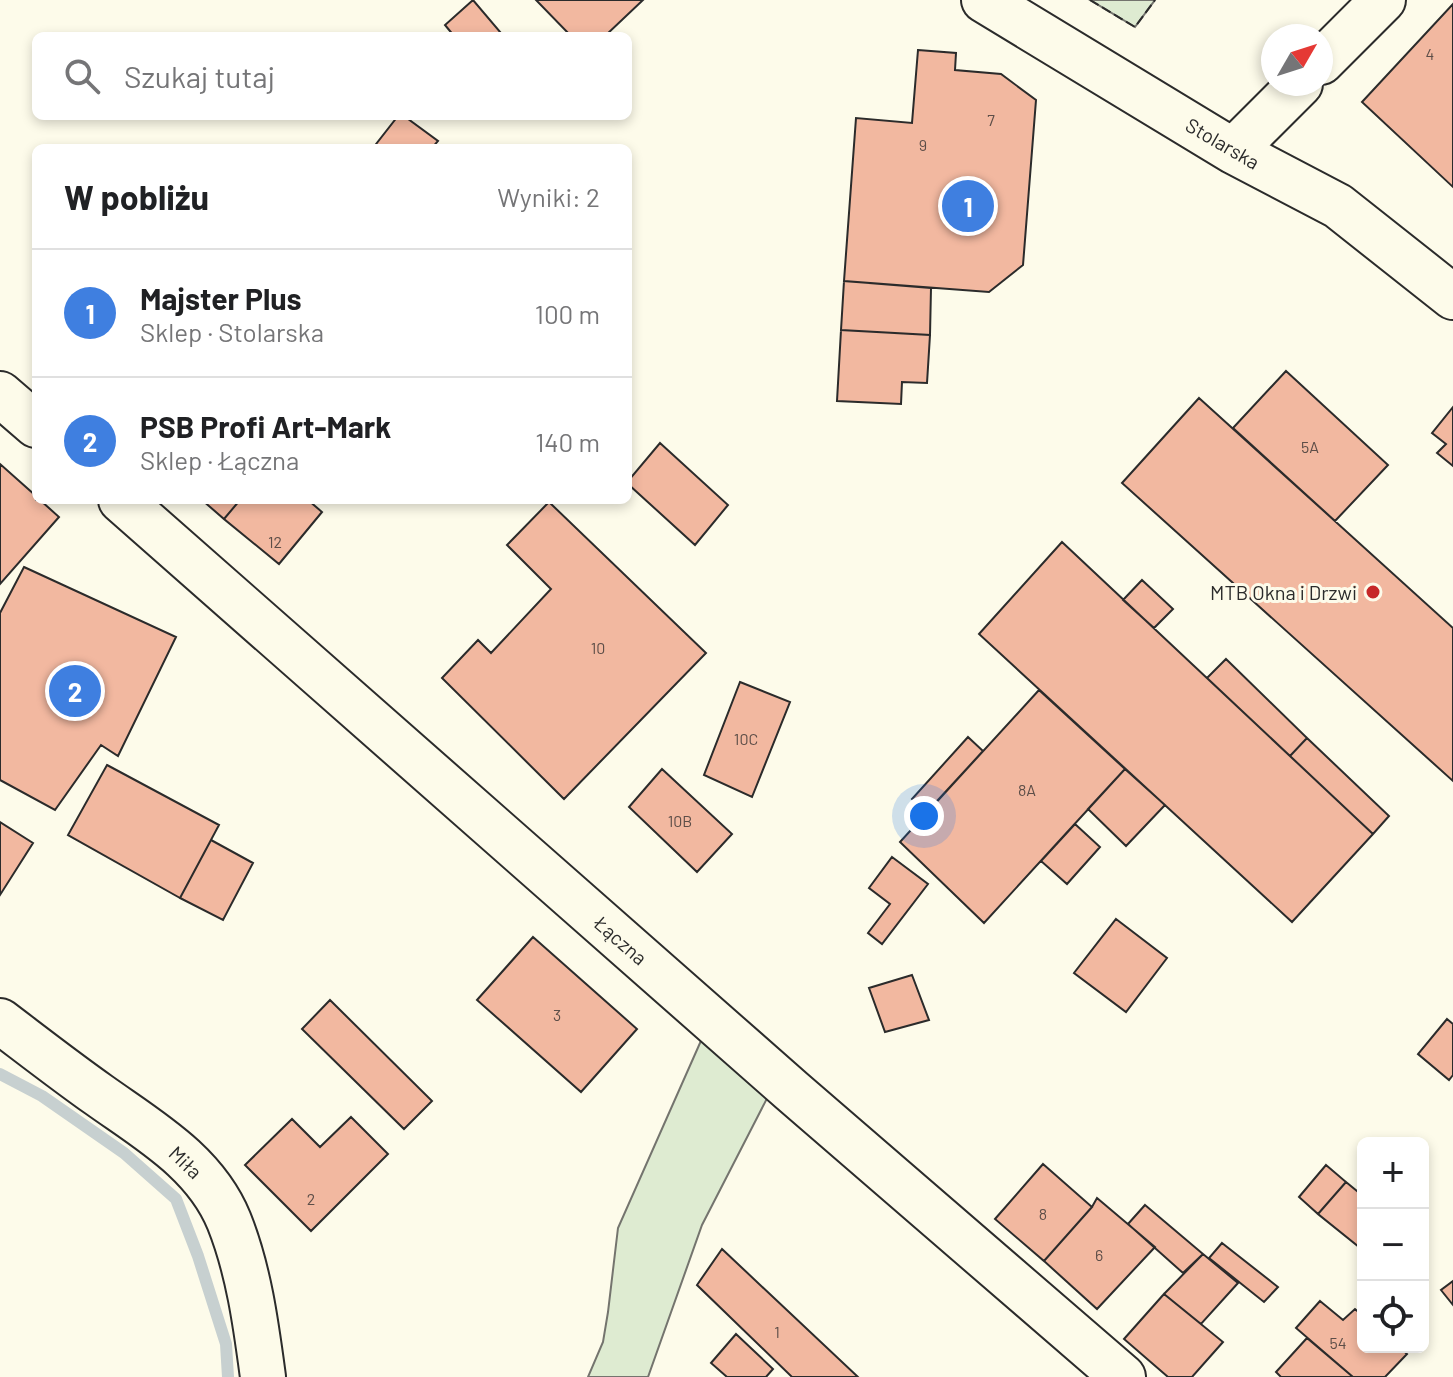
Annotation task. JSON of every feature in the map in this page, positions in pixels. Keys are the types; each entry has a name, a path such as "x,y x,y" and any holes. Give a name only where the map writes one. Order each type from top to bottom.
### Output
{"street":[{"name":"Stolarska","path":"984,0 1233,151 1338,206 1453,297"},
{"path":"1333,50 1383,0"},
{"path":"1233,151 1288,96"},
{"path":"0,394 32,422"},
{"name":"Łączna","path":"126,504 792,1091 1123,1377"},
{"name":"Miła","path":"0,1021 178,1152 206,1180 228,1219 242,1261 255,1318 263,1377"}],"green space":[{"path":"1090,0 1155,0 1135,27"},
{"path":"712,1020 778,1077 702,1225 648,1377 588,1377 603,1342 618,1228"}],"building":[{"path":"473,0 500,32 451,32 445,25"},
{"path":"536,0 643,0 609,32 567,32"},
{"path":"1453,4 1453,187 1362,102"},
{"path":"918,50 956,53 955,70 1001,74 1036,100 1023,265 989,292 844,281 856,118 912,123"},
{"path":"395,120 409,120 438,141 435,144 376,144"},
{"path":"844,281 931,288 930,335 841,330"},
{"path":"841,330 930,335 927,383 902,382 901,404 837,401"},
{"path":"1286,371 1388,465 1335,521 1233,428"},
{"path":"1199,398 1453,628 1453,781 1122,483"},
{"path":"1453,407 1453,466 1437,453 1446,444 1432,433"},
{"path":"660,443 728,505 695,545 632,488 632,476"},
{"path":"0,464 32,492 32,504 44,504 59,517 0,584"},
{"path":"207,504 237,504 224,519"},
{"path":"237,504 313,504 322,512 279,564 224,519"},
{"path":"547,504 551,504 706,653 564,799 442,678 478,640 491,653 551,589 507,545"},
{"path":"1062,542 1373,834 1292,922 979,634"},
{"path":"24,567 176,637 118,756 101,745 55,810 0,780 0,613"},
{"path":"1142,580 1173,609 1154,628 1123,600"},
{"path":"1226,659 1307,738 1290,756 1207,678"},
{"path":"740,682 790,702 752,797 704,775"},
{"path":"1039,690 1125,769 984,923 900,842"},
{"path":"968,737 983,751 926,813 912,799"},
{"path":"1307,738 1389,816 1373,834 1290,756"},
{"path":"107,765 219,825 180,898 68,835"},
{"path":"662,769 732,834 697,872 629,807"},
{"path":"1125,769 1165,805 1126,846 1088,809"},
{"path":"0,822 33,843 0,895"},
{"path":"1075,824 1100,847 1067,884 1041,861"},
{"path":"211,840 253,863 223,920 180,898"},
{"path":"892,857 928,884 882,944 868,933 890,904 869,888"},
{"path":"1116,919 1167,958 1126,1012 1074,973"},
{"path":"533,937 637,1029 581,1092 477,1000"},
{"path":"912,975 929,1020 885,1032 869,988"},
{"path":"330,1000 432,1101 404,1129 302,1029"},
{"path":"1447,1019 1453,1024 1453,1075 1449,1080 1418,1054"},
{"path":"351,1117 388,1154 311,1231 245,1165 292,1119 320,1147"},
{"path":"1043,1164 1092,1207 1044,1261 995,1219"},
{"path":"1326,1165 1346,1182 1318,1214 1299,1197"},
{"path":"1346,1182 1357,1191 1357,1245 1318,1214"},
{"path":"1097,1198 1155,1247 1097,1309 1044,1261"},
{"path":"1145,1205 1203,1254 1183,1273 1128,1224"},
{"path":"1222,1243 1278,1287 1264,1302 1209,1258"},
{"path":"722,1249 858,1377 792,1377 697,1285"},
{"path":"1203,1254 1238,1283 1201,1324 1164,1294"},
{"path":"1453,1281 1453,1305 1441,1290"},
{"path":"1164,1294 1223,1342 1192,1377 1168,1377 1124,1339"},
{"path":"1320,1301 1343,1320 1355,1309 1357,1353 1407,1354 1385,1377 1353,1377 1296,1328"},
{"path":"736,1334 773,1369 766,1377 727,1377 711,1363"},
{"path":"1307,1338 1353,1377 1281,1377 1276,1372"}],"waterway":[{"path":"0,1074 42,1096 124,1153 176,1199 226,1344 228,1377"}],"fence":[{"path":"1090,0 1135,27 1155,0"}],"place":[{"name":"Majster Plus","path":"968,206"},
{"name":"MTB Okna i Drzwi","path":"1373,592"},
{"name":"PSB Profi Art-Mark","path":"75,691"}]}
